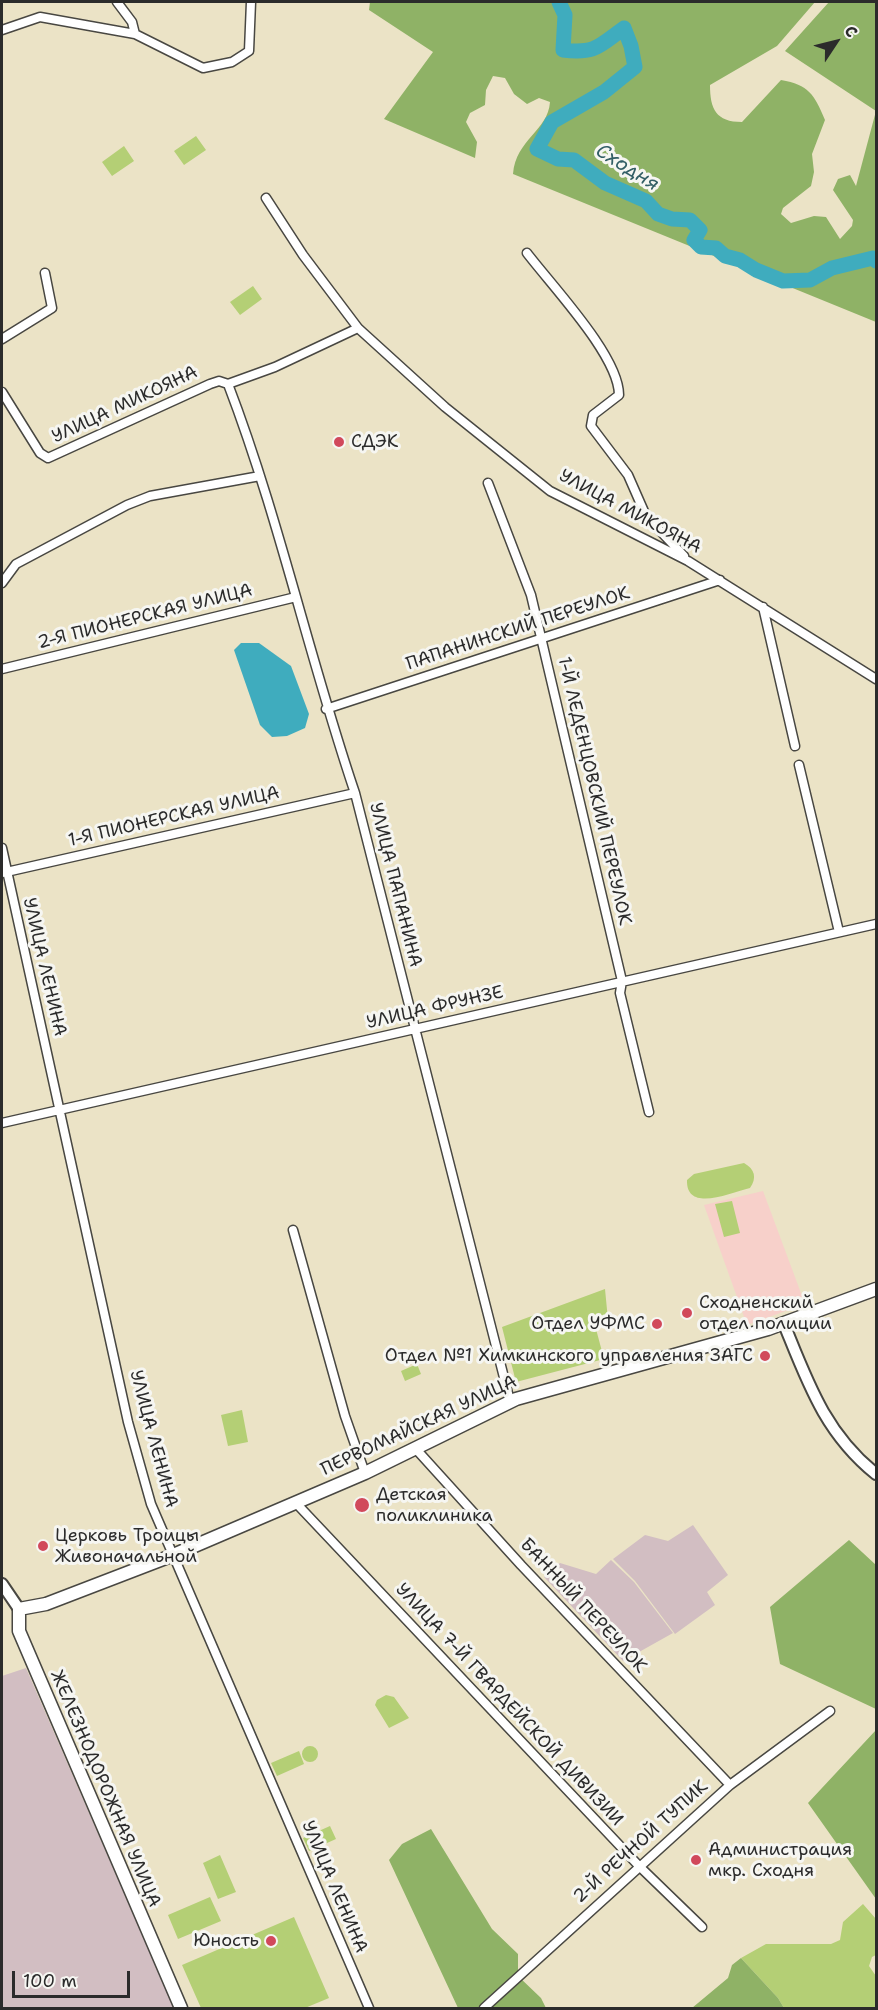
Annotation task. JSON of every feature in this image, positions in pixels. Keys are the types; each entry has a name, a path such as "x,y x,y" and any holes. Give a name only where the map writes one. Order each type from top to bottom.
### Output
{"main road":[{"name":"ПЕРВОМАЙСКАЯ УЛИЦА","path":"19,1609 46,1604 171,1556 366,1473 510,1401 784,1324 876,1288"},
{"name":"ЖЕЛЕЗНОДОРОЖНАЯ УЛИЦА","path":"19,1609 19,1631 181,2008"}],"street":[{"path":"117,2 132,22 135,34"},
{"path":"2,30 40,16 135,34 203,69 232,62 249,51 250,2"},
{"name":"УЛИЦА МИКОЯНА","path":"266,198 303,255 357,328 445,407 550,491 688,561 876,679"},
{"path":"527,253 586,327 619,383 619,395 593,415 591,426 628,475 646,516 688,561"},
{"path":"2,339 52,309 45,273"},
{"name":"УЛИЦА МИКОЯНА","path":"2,392 40,453 48,458 210,384 219,381 228,384 275,367 357,328"},
{"name":"УЛИЦА ПАПАНИНА","path":"228,384 260,476 326,709 355,793 510,1401"},
{"path":"2,584 16,564 127,505 150,496 260,476"},
{"name":"1-Й ЛЕДЕНЦОВСКИЙ ПЕРЕУЛОК","path":"488,483 531,595 622,981 620,993 649,1113"},
{"name":"ПАПАНИНСКИЙ ПЕРЕУЛОК","path":"326,709 720,580"},
{"name":"2-Я ПИОНЕРСКАЯ УЛИЦА","path":"2,669 296,597"},
{"path":"763,607 795,746"},
{"path":"799,765 839,932"},
{"name":"1-Я ПИОНЕРСКАЯ УЛИЦА","path":"4,873 355,793"},
{"name":"УЛИЦА ЛЕНИНА","path":"2,848 4,873 60,1110 129,1427 151,1504 171,1556 369,2008"},
{"name":"УЛИЦА ФРУНЗЕ","path":"2,1124 876,924"},
{"path":"293,1230 315,1300 345,1416 366,1473"},
{"path":"784,1324 812,1393 832,1428 858,1459 876,1474"},
{"name":"БАННЫЙ ПЕРЕУЛОК","path":"415,1448 521,1566 730,1785"},
{"name":"УЛИЦА 7-Й ГВАРДЕЙСКОЙ ДИВИЗИИ","path":"295,1502 639,1866 702,1927"},
{"name":"ЖЕЛЕЗНОДОРОЖНАЯ УЛИЦА","path":"2,1584 19,1609"},
{"name":"2-Й РЕЧНОЙ ТУПИК","path":"484,2008 730,1785 830,1711"}],"shaded area":[{"path":"763,1191 805,1304 747,1325 704,1205"},
{"path":"693,1525 728,1575 707,1592 715,1605 675,1634 635,1581 613,1559 645,1535 668,1541"},
{"path":"611,1560 634,1582 673,1633 623,1661 544,1577 560,1563 596,1574"},
{"path":"26,1668 174,2008 2,2008 2,1676"}],"green space":[{"path":"370,2 815,2 777,46 710,85 711,101 720,117 742,122 781,80 804,88 814,97 825,120 812,154 814,172 811,186 783,208 781,214 791,223 814,216 826,217 840,239 852,226 853,220 833,190 838,179 850,175 856,186 876,111 876,322 513,174 520,152 544,121 550,102 539,98 527,104 514,94 505,78 493,76 486,90 485,105 470,113 466,122 477,142 475,158 384,119 433,52 369,10"},
{"path":"829,2 876,2 876,111 785,51"},
{"path":"196,136 206,150 184,165 174,151"},
{"path":"124,146 134,161 112,176 102,162"},
{"path":"253,286 262,299 240,315 230,302"},
{"path":"744,1163 751,1168 754,1174 754,1181 750,1188 711,1198 694,1196 689,1190 687,1180 694,1174"},
{"path":"732,1201 740,1233 724,1237 715,1204"},
{"path":"605,1289 608,1320 596,1329 604,1359 516,1382 502,1327"},
{"path":"417,1364 421,1374 405,1381 401,1371"},
{"path":"242,1410 248,1442 228,1446 221,1415"},
{"path":"849,1540 876,1565 876,1709 780,1664 770,1607"},
{"path":"386,1695 394,1697 409,1718 389,1728 375,1705 377,1700"},
{"path":"876,1730 876,1899 808,1803"},
{"path":"310,1746 316,1748 318,1754 316,1760 310,1762 304,1760 302,1754 304,1748"},
{"path":"299,1751 304,1764 277,1776 271,1763"},
{"path":"330,1826 336,1839 309,1851 303,1838"},
{"path":"431,1829 492,1929 518,1954 518,1976 541,1998 546,2008 458,2008 389,1860 402,1844"},
{"path":"220,1855 236,1892 218,1899 203,1863"},
{"path":"210,1897 221,1921 178,1939 168,1915"},
{"path":"863,1904 876,1919 876,1955 872,1957 869,1966 876,1976 876,2008 784,2008 778,1998 741,1958 766,1944 831,1944 840,1940 843,1922"},
{"name":"Юность","path":"294,1917 329,1998 305,2008 201,2008 182,1965"},
{"path":"741,1958 778,1998 784,2008 692,2008 728,1978 732,1965"}],"water":[{"path":"241,643 259,643 291,666 309,714 305,728 287,736 272,737 260,725 234,650"}],"waterway":[{"name":"Сходня","path":"559,2 565,15 563,50 590,50 624,28 631,46 635,67 604,92 552,122 537,149 558,159 574,160 605,183 646,201 658,214 672,219 690,220 700,230 694,240 701,247 716,248 725,256 740,260 756,270 783,281 810,280 832,268 873,258 876,261"}],"place":[{"name":"СДЭК","path":"339,442"},
{"name":"Сходненский отдел полиции","path":"687,1313"},
{"name":"Отдел УФМС","path":"657,1324"},
{"name":"Отдел №1 Химкинского управления ЗАГС","path":"765,1356"},
{"name":"Детская поликлиника","path":"362,1505"},
{"name":"Церковь Троицы Живоначальной","path":"43,1546"},
{"name":"Администрация мкр. Сходня","path":"696,1860"},
{"name":"Юность","path":"271,1941"}]}
